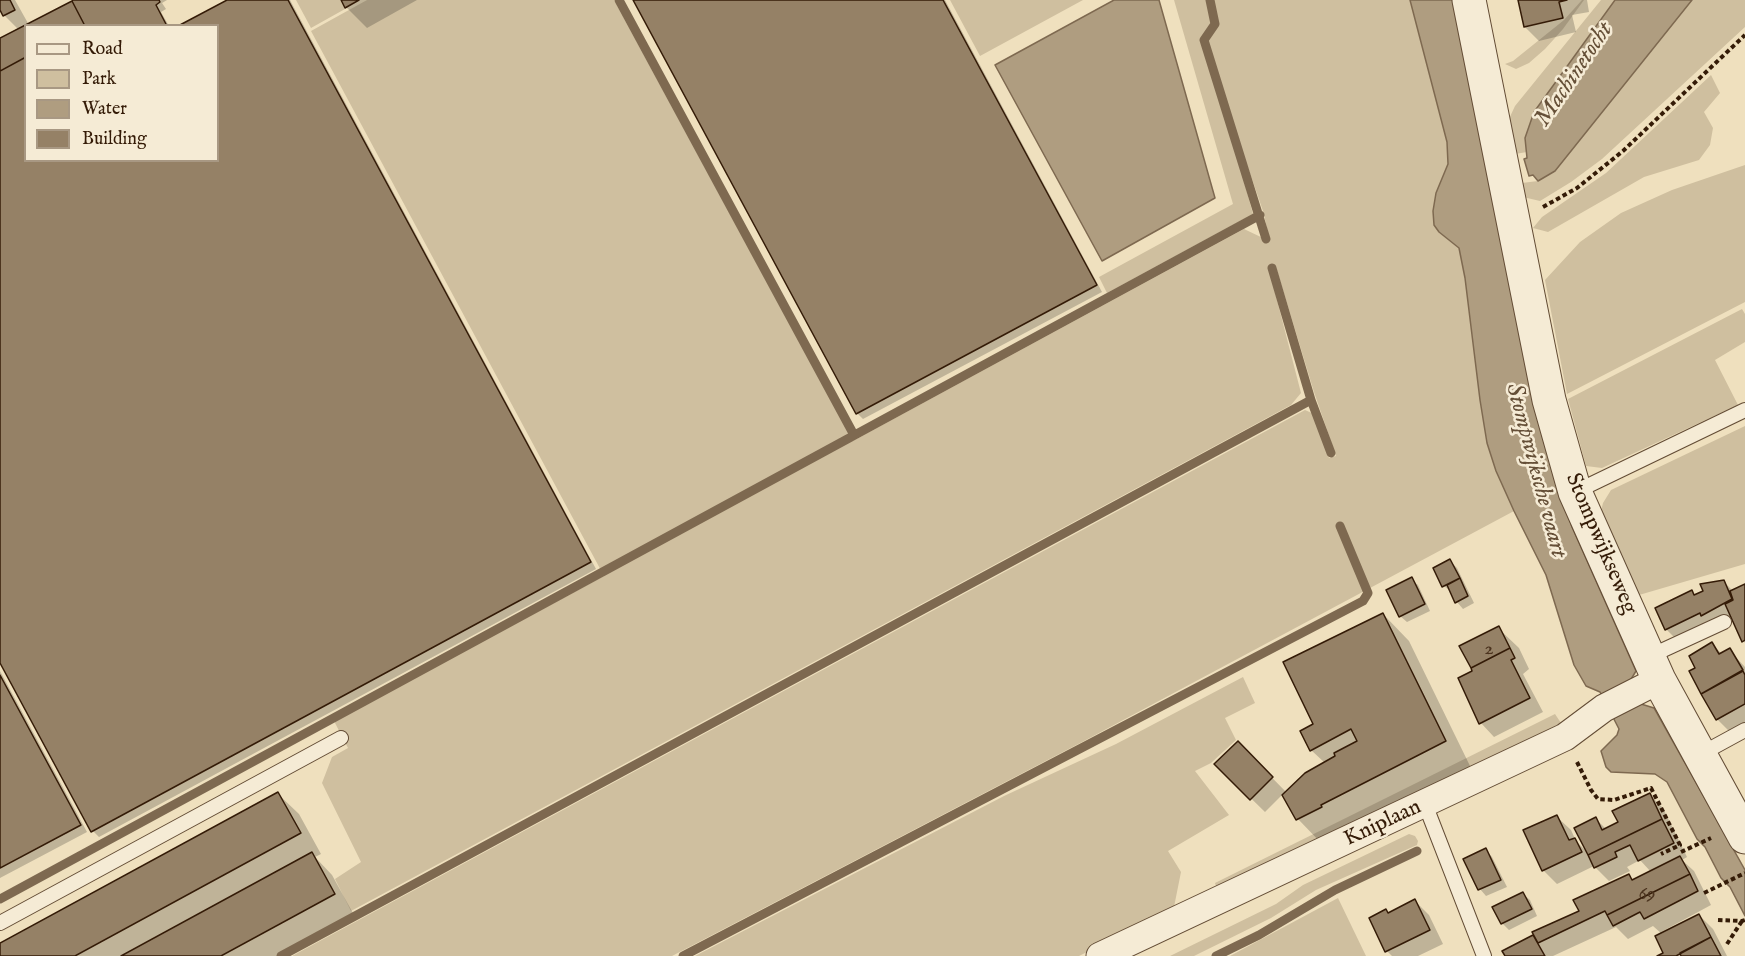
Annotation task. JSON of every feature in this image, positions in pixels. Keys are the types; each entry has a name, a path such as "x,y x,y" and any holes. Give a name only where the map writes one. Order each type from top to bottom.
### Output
{"street":[{"name":"Stompwijkseweg","path":"1470,0 1549,399 1575,492 1648,676 1699,754 1745,837"},
{"name":"Kniplaan","path":"1100,956 1565,737 1648,676"}],"lane":[{"path":"1575,492 1745,410"},
{"path":"1648,676 1724,622"},
{"path":"1699,754 1745,730"},
{"path":"0,923 341,738"},
{"path":"1425,804 1484,956"}],"path":[{"path":"1516,229 1529,215 1576,188 1623,151 1745,35"},
{"path":"1565,737 1591,790 1598,799 1614,800 1652,788 1680,844 1660,854"},
{"path":"1682,852 1699,844"},
{"path":"1704,893 1745,873"},
{"path":"1718,920 1744,921"},
{"path":"1727,944 1744,921"}],"green space":[{"path":"296,0 340,0 345,9 311,28"},
{"path":"367,0 614,0 853,441 1244,229 1265,239 1269,237 1263,211 1209,54 1253,214 1107,293 1099,277 1233,204 1174,0 1410,0 1447,142 1448,164 1436,193 1433,211 1439,232 1459,248 1487,443 1496,471 1514,511 1084,741 672,956 292,956 1305,410 1314,414 1329,458 1336,456 1276,267 1269,269 1301,393 1291,405 351,911 335,879 361,862 322,783 332,757 348,748 334,721 604,576 311,31"},
{"path":"950,0 1083,0 980,56"},
{"path":"1584,0 1563,29 1529,63 1516,69 1505,64 1513,61 1564,20"},
{"path":"1601,0 1615,0 1550,89 1525,138 1527,152 1515,154 1508,121 1515,106"},
{"path":"1692,0 1745,0 1745,27 1602,159 1540,201 1523,197 1522,183 1538,181 1555,171"},
{"path":"1711,75 1720,93 1704,112 1713,128 1710,145 1699,160 1644,177 1548,232 1533,228 1542,217 1606,173"},
{"path":"1745,165 1745,302 1567,394 1545,280 1580,242 1621,213 1672,190"},
{"path":"1742,309 1745,314 1745,342 1715,360 1738,405 1602,468 1586,466 1568,399"},
{"path":"1745,426 1745,564 1639,595 1601,511 1611,490"},
{"path":"1243,677 1255,703 1225,718 1236,740 1211,763 1195,771 1229,815 1168,851 1181,872 1174,907 1085,953 1079,956 695,956 1004,796 1116,744"},
{"path":"1555,714 1561,723 1374,818 1217,889 1215,883"},
{"path":"1409,834 1415,836 1418,841 1417,845 1316,890 1271,918 1194,956 1170,956 1276,904 1303,885"},
{"path":"1338,898 1366,956 1230,956"}],"water":[{"path":"1114,0 1159,0 1215,198 1102,261 995,65"},
{"name":"Stompwijksche vaart","path":"1410,0 1453,0 1545,443 1572,527 1636,671 1630,681 1641,704 1654,708 1745,870 1745,916 1730,887 1721,878 1705,847 1697,839 1667,782 1655,774 1611,772 1606,767 1601,751 1617,735 1619,729 1600,692 1586,686 1574,665 1546,575 1496,471 1487,443 1459,248 1434,225 1433,211 1436,193 1448,164 1447,142"},
{"name":"Machinetocht","path":"1615,0 1692,0 1555,171 1538,181 1533,175 1529,176 1524,159 1527,158 1525,138 1534,112"}],"building":[{"path":"0,0 10,0 15,10 3,16 0,10"},
{"path":"159,0 160,2 156,5 166,24 84,24 72,1"},
{"path":"227,0 288,0 591,562 91,832 0,663 0,71 24,58 24,162 219,162 219,24 182,24"},
{"path":"341,0 359,0 345,8"},
{"path":"633,0 943,0 1097,285 856,414"},
{"path":"1518,0 1567,0 1559,2 1563,18 1524,27"},
{"path":"72,1 84,24 27,24"},
{"path":"24,26 24,58 0,71 0,38"},
{"path":"1450,559 1460,578 1442,587 1433,568"},
{"path":"1412,577 1425,604 1399,617 1386,590"},
{"path":"1460,578 1468,596 1455,603 1447,585"},
{"path":"1724,580 1732,599 1701,616 1700,613 1665,630 1655,608 1692,590 1694,595 1703,591 1700,584"},
{"path":"1745,584 1745,640 1742,642 1725,604 1733,600 1730,591"},
{"path":"1383,613 1446,741 1296,820 1282,795 1305,773 1335,756 1334,753 1357,741 1351,729 1310,751 1300,731 1313,724 1283,662"},
{"path":"1499,626 1510,648 1471,668 1459,646"},
{"path":"1712,642 1719,654 1730,648 1743,670 1701,694 1689,671 1695,668 1689,656"},
{"path":"1510,648 1515,658 1511,660 1530,698 1479,724 1458,678 1472,671 1471,668"},
{"path":"1743,671 1745,704 1716,720 1701,694"},
{"path":"0,675 81,825 0,868"},
{"path":"1238,741 1273,777 1250,800 1214,764"},
{"path":"278,792 301,833 75,956 0,956 0,943"},
{"path":"1650,793 1662,819 1588,855 1574,828 1596,817 1602,830 1618,822 1612,811"},
{"path":"1557,815 1569,840 1575,838 1582,852 1542,871 1523,830"},
{"path":"1662,819 1674,843 1638,861 1630,845 1615,852 1617,857 1594,868 1588,855"},
{"path":"1486,848 1501,880 1478,890 1463,859"},
{"path":"312,852 335,894 221,956 121,956"},
{"path":"1680,856 1690,874 1607,915 1605,911 1538,943 1532,932 1579,911 1573,900 1629,874 1632,880"},
{"path":"1690,874 1698,891 1644,919 1640,912 1613,926 1607,915"},
{"path":"1523,892 1532,909 1501,924 1492,907"},
{"path":"1415,899 1430,930 1385,952 1369,918 1386,909 1388,913"},
{"path":"1699,914 1711,937 1676,956 1657,956 1663,953 1655,936"},
{"path":"1533,935 1545,956 1505,956 1502,951"},
{"path":"1711,937 1721,956 1681,956 1680,953"}],"waterway":[{"path":"619,0 854,435"},
{"path":"1210,0 1215,24 1204,40 1266,239"},
{"path":"0,899 1260,215"},
{"path":"1272,268 1311,400 1331,453"},
{"path":"281,956 1311,400"},
{"path":"683,956 1363,601 1368,593 1340,526"},
{"path":"1216,956 1259,935 1335,890 1417,851"}]}
